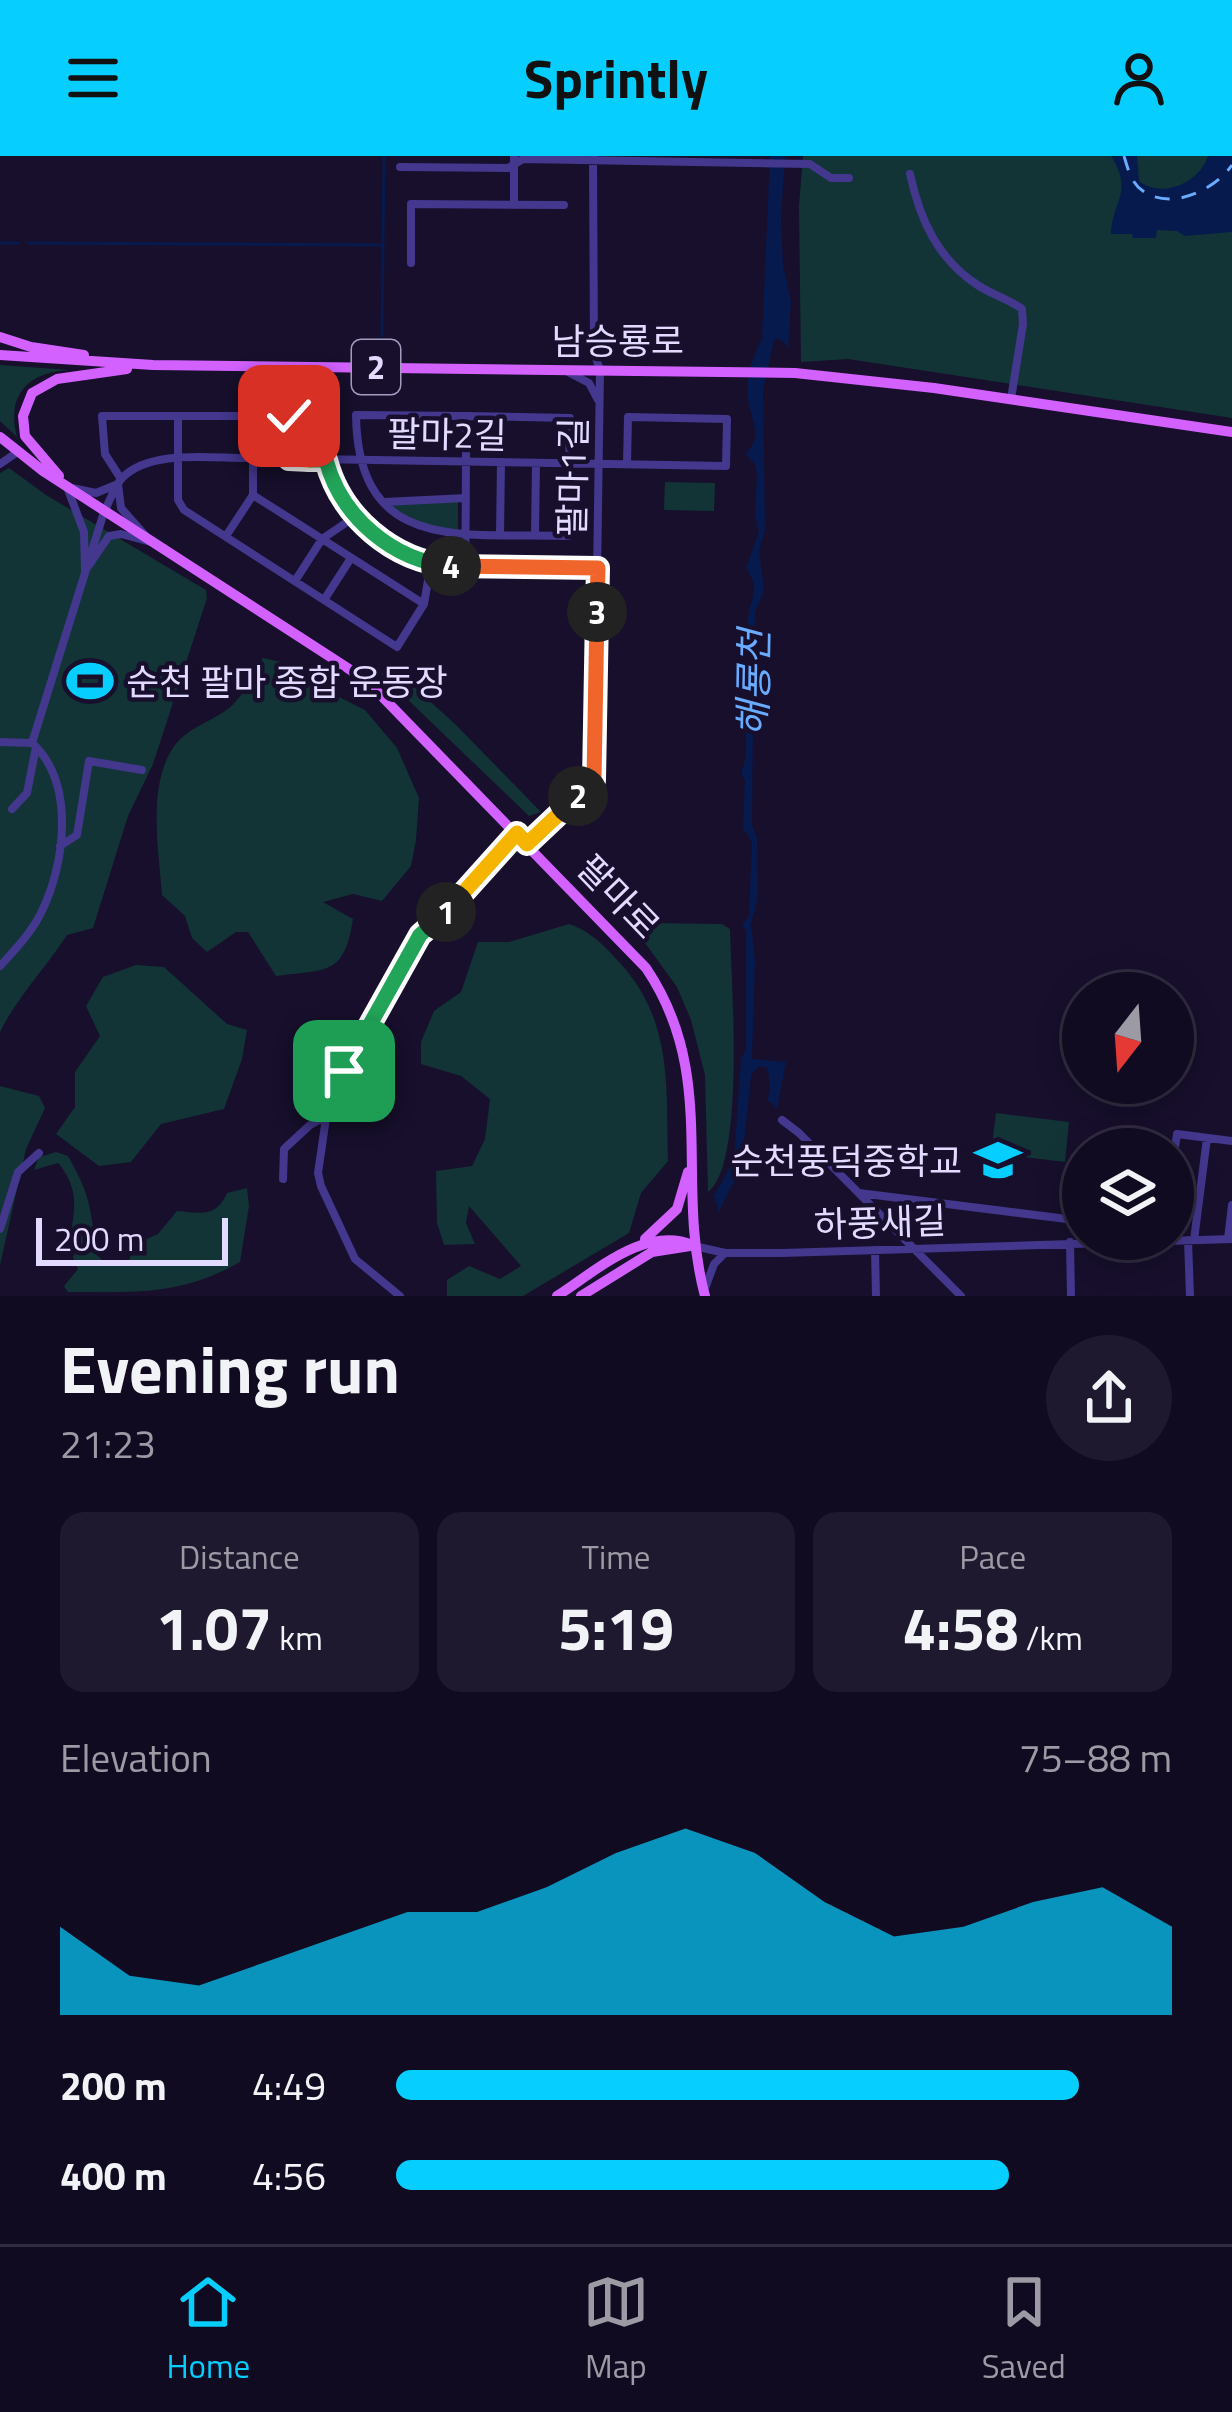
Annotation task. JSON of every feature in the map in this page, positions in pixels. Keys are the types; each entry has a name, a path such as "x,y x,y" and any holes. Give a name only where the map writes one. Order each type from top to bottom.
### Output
{"main road":[{"path":"0,337 46,350 153,364"},
{"name":"남승룡로","path":"0,355 153,364 738,370 1011,399 1232,431"},
{"path":"65,486 25,436 23,416 32,393 57,379 153,364"},
{"name":"팔마로","path":"7,445 370,683 633,952 665,997 686,1054 693,1145 693,1245 704,1295"},
{"path":"557,1296 671,1219 693,1145"},
{"path":"626,1252 657,1239 673,1238 693,1245"},
{"path":"581,1296 602,1290 652,1252 693,1245"}],"street":[{"path":"400,166 508,168 514,160 593,158 810,164 830,178 849,178"},
{"name":"팔마1길","path":"527,844 594,780 600,371 594,351 593,158"},
{"path":"514,160 514,205"},
{"path":"910,174 926,228 942,253 971,280 1022,309 1011,399"},
{"path":"411,263 411,204 564,206"},
{"path":"324,366 326,460 356,516 395,548 431,563 598,568"},
{"path":"565,371 589,383 599,404"},
{"path":"356,415 570,418 568,536 466,535 417,526 383,502 359,460 356,415"},
{"path":"151,542 121,508 119,481 105,454 102,416 289,416 289,459"},
{"path":"178,416 181,506 397,647 424,604 431,563"},
{"path":"465,566 466,416"},
{"name":"팔마2길","path":"65,486 96,493 146,463 178,459 726,466 727,419 628,417 627,464"},
{"path":"0,464 7,445"},
{"path":"226,536 253,495 253,458"},
{"path":"500,535 501,462"},
{"path":"535,535 536,463"},
{"path":"12,809 27,794 34,745 85,571 119,481"},
{"path":"65,486 83,532 85,571"},
{"path":"253,495 424,604"},
{"path":"383,502 466,497"},
{"path":"295,581 322,539 356,516"},
{"path":"85,571 109,536 151,542"},
{"path":"325,600 352,558"},
{"path":"0,742 34,745 49,762 58,788 58,847 42,911 0,966"},
{"path":"58,847 76,835 89,761 142,770"},
{"path":"400,1296 355,1259 321,1186 326,1116 365,1029 420,935 517,833"},
{"path":"283,1179 284,1149 326,1116"},
{"path":"782,1120 961,1296"},
{"path":"1194,1136 1232,1141"},
{"path":"1194,1222 1208,1138"},
{"path":"0,1228 17,1172 39,1153"},
{"path":"860,1193 1062,1218"},
{"path":"1194,1240 1230,1239 1232,1205"},
{"name":"하풍새길","path":"693,1245 725,1253 1062,1242"},
{"path":"875,1250 876,1296"},
{"path":"704,1295 714,1264 725,1253"},
{"path":"1070,1260 1071,1296"},
{"path":"1190,1296 1191,1260"}],"green space":[{"path":"803,156 1232,156 1232,418 848,359 801,362"},
{"path":"0,365 69,370 42,375 24,388 15,409 17,437 0,421"},
{"name":"순천 팔마 종합 운동장","path":"9,468 206,590 207,598 93,928 67,935 0,1032 0,473"},
{"path":"665,482 715,483 714,511 664,510"},
{"path":"458,501 458,531 421,525 390,506 392,502"},
{"path":"263,658 299,666 335,695 365,710 397,748 419,798 411,866 382,901 353,894 323,902 353,919 338,960 321,970 276,976 248,932 236,932 207,952 192,938 185,916 162,895 157,839 160,781 173,748 190,731 231,706"},
{"path":"389,664 541,812 529,816 381,674"},
{"path":"569,924 591,935 615,957 650,1009 666,1081 668,1161 641,1193 629,1233 523,1296 447,1296 447,1280 469,1266 500,1279 521,1266 469,1206 466,1223 475,1244 444,1245 437,1223 436,1171 472,1166 485,1139 490,1099 461,1076 421,1064 421,1042 434,1011 461,992 478,942 509,942"},
{"path":"722,924 730,929 732,1109 720,1174 708,1192 705,1075 677,987 632,925"},
{"path":"136,965 164,967 227,1024 247,1030 242,1059 224,1109 161,1124 131,1162 99,1166 56,1134 75,1107 75,1072 100,1036 86,1006 103,977"},
{"path":"0,1086 39,1096 45,1108 26,1149 0,1265"},
{"path":"996,1113 1069,1122 1068,1128 1062,1128 1062,1162 991,1153"},
{"path":"56,1152 68,1156 86,1193 96,1254 104,1262 126,1266 137,1243 158,1234 177,1211 207,1212 218,1207 227,1193 247,1188 249,1206 240,1262 177,1286 68,1292 64,1286 78,1269 71,1242 73,1192 58,1163 34,1170 39,1157"}],"water":[{"path":"770,156 785,156 783,266 791,301 788,351 775,337 763,390 765,531 759,550 764,590 755,613 755,645 763,686 753,718 752,824 757,839 758,897 751,924 755,960 752,1059 786,1062 777,1109 767,1100 768,1068 759,1066 751,1075 742,1165 719,1212 714,1196 734,1160 741,1059 746,1050 746,930 742,926 749,915 752,842 743,828 745,780 741,773 755,661 747,652 754,587 746,568 759,531 757,473 745,454 755,434 748,383 762,339"},
{"path":"1111,156 1137,156 1139,181 1169,188 1189,181 1208,156 1232,156 1232,232 1185,236 1157,230 1156,238 1111,234 1121,179"}],"waterway":[{"path":"382,336 384,156"},
{"path":"0,243 18,243"},
{"path":"28,243 383,245"}],"ferry route":[{"path":"1124,156 1139,188 1166,199 1204,189 1232,165"}],"place":[{"name":"순천 팔마 종합 운동장","path":"90,681"},
{"name":"순천풍덕중학교","path":"998,1160"}],"route":[{"path":"289,416 289,459 326,460 356,516 381,540 407,555 451,566 598,568 594,780 527,844 517,833 424,930 344,1071"}],"water label":[{"name":"해룡천","path":"753,683"}]}
